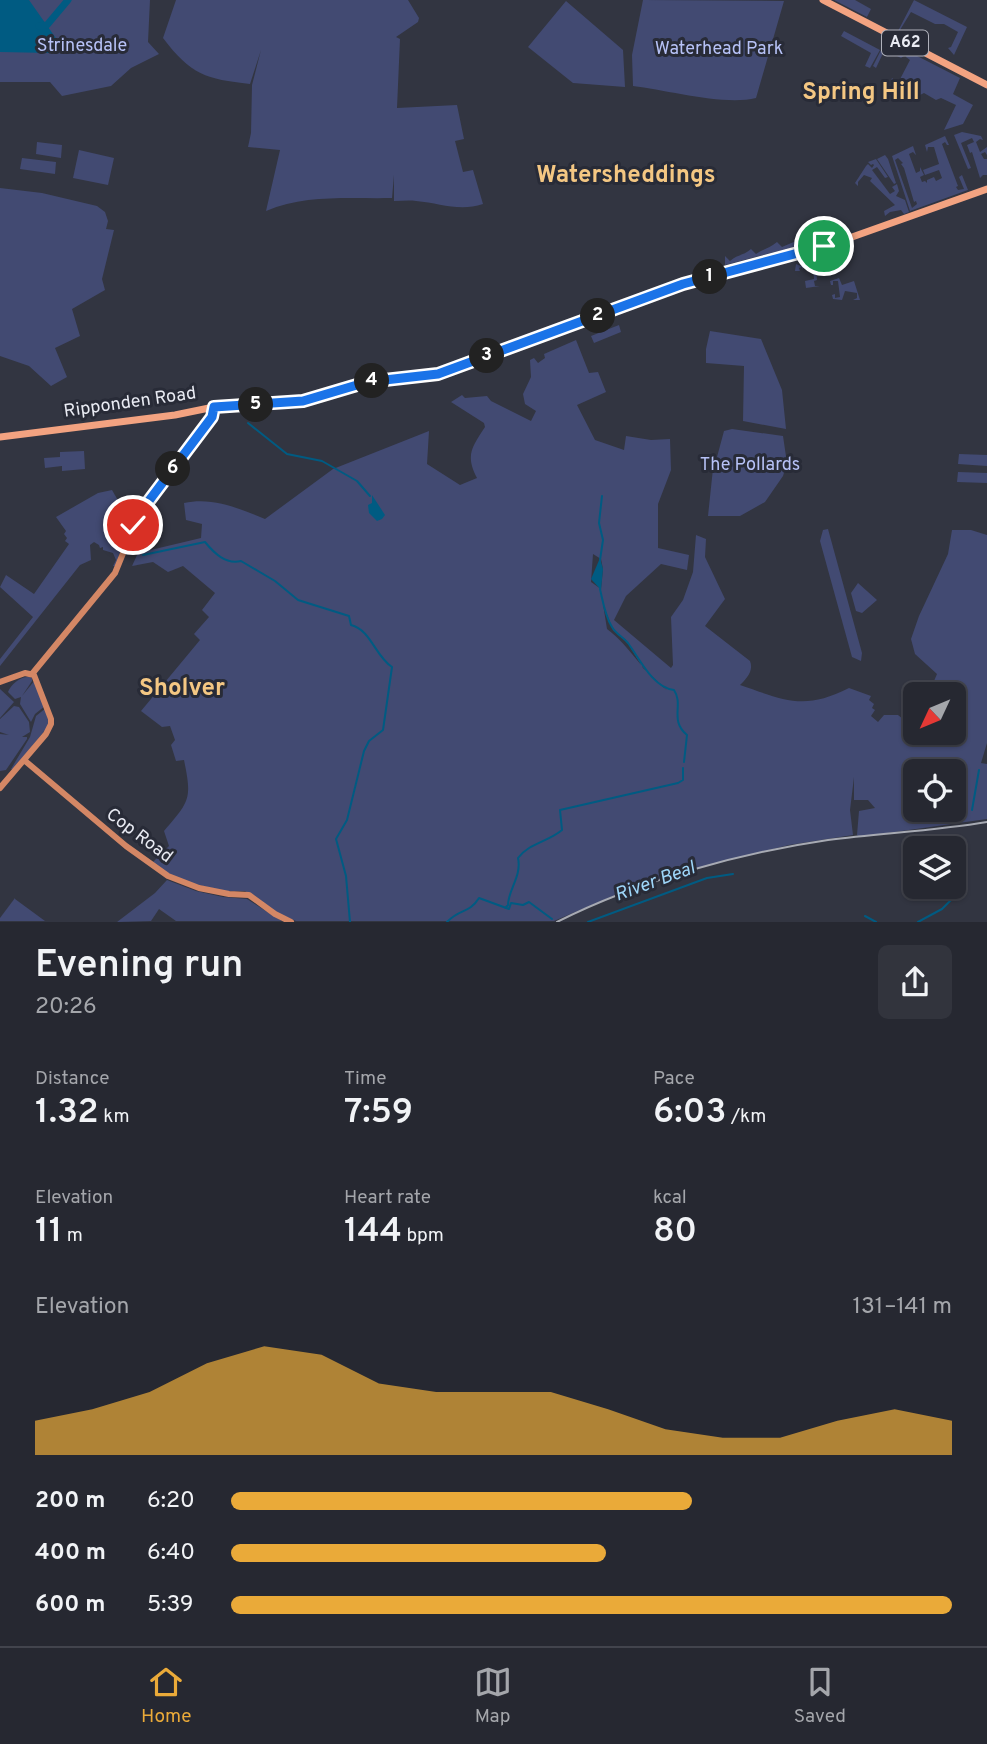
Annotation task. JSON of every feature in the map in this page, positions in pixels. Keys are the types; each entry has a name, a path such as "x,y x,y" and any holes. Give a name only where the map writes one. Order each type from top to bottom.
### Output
{"main road":[{"name":"A62","path":"823,0 987,85"},
{"name":"Ripponden Road","path":"0,437 175,415 214,407 303,401 367,382 438,374 683,284 834,243 987,189"}],"street":[{"path":"32,674 115,573 139,514 212,417 214,407"},
{"path":"0,682 25,673 32,674 38,681 48,706 51,724 0,788"},
{"name":"Cop Road","path":"24,760 126,846 160,870 199,888 249,895 291,922"}],"green space":[{"name":"Strinesdale","path":"0,0 150,0 148,42 159,54 131,68 111,86 62,96 50,82 0,82"},
{"path":"176,0 408,0 419,18 418,22 396,37 400,39 397,108 457,105 464,139 455,141 463,172 473,170 483,204 458,207 394,201 394,175 392,198 312,200 266,211 280,150 248,147 252,85 261,50 250,84 222,80 200,73 182,60 163,38"},
{"name":"Waterhead Park","path":"643,0 784,1 756,98 712,99 633,86 632,55"},
{"path":"834,0 855,0 871,9 867,17"},
{"path":"914,0 967,27 954,55 948,48 958,32 944,24 935,24 911,12 900,34 897,33"},
{"path":"566,1 623,50 625,87 573,83 528,47"},
{"path":"844,31 880,50 870,68 865,66 871,53 841,36"},
{"path":"886,40 960,78 953,94 973,105 963,124 944,130 956,105 941,98 936,100 924,93 920,95 891,81 892,78 898,83 910,60 906,57 907,54 901,58 893,54 895,50 886,47 876,68 873,66"},
{"path":"962,132 981,136 983,140 976,142 980,152 987,147 987,155 985,152 981,154 987,159 987,175 980,178 967,145 974,142 972,138 961,143 971,168 968,169 954,135"},
{"path":"945,136 949,145 945,142 942,144 958,186 956,187 958,190 964,189 959,177 962,175 968,190 910,211 892,156 913,146 916,155 913,152 909,154 916,173 920,171 920,167 924,175 920,177 922,182 927,183 927,180 934,177 936,181 942,178 939,170 925,175 923,170 939,164 934,147 928,147 927,152 925,145","holes":["898,158 903,163 901,164 917,204 912,208 895,160"]},
{"path":"37,142 62,145 61,158 36,154"},
{"path":"79,150 114,158 108,185 73,178"},
{"path":"885,155 896,183 894,184 877,159"},
{"path":"22,158 56,162 55,174 20,169"},
{"path":"876,159 888,177 885,178 877,167 872,170 890,194 895,191 892,187 897,184 899,191 896,196 905,200 909,212 904,214 901,210 885,216 884,211 895,205 870,181 872,178 864,175 858,186 855,183 868,164 872,168 874,165 868,162"},
{"path":"0,188 42,193 97,206 105,212 108,221 106,229 114,230 102,279 105,290 72,309 80,336 55,348 67,377 51,386 29,366 0,356"},
{"path":"803,234 807,239 811,236 813,242 725,265 725,256 730,261 751,249 756,254 777,242 782,247 796,241"},
{"path":"811,260 819,262 816,265 817,280 814,281 815,286 820,286 806,288 805,281 814,279 813,268 810,266 803,270 802,267 799,268 800,271 795,271 796,264 801,266 804,262 811,263"},
{"path":"839,278 842,285 854,281 860,300 853,300 857,298 857,293 845,291 842,300 833,299 832,295 835,294 835,298 840,297 838,281 833,281 831,285 830,281"},
{"path":"619,325 621,332 594,343 591,336"},
{"path":"710,331 761,339 782,390 786,429 743,421 744,366 706,363"},
{"path":"576,340 589,373 598,372 606,392 577,405 595,440 624,450 626,436 651,440 670,439 671,470 658,504 658,548 689,555 687,570 661,564 626,596 614,620 671,668 671,617 683,600 693,572 696,535 706,539 705,557 725,599 705,626 750,661 750,671 740,685 794,701 819,699 849,688 871,696 869,700 874,704 872,708 875,710 871,716 878,722 884,715 898,715 903,719 903,746 966,746 966,682 934,682 937,674 915,654 911,639 948,554 952,530 971,530 987,535 987,743 981,763 987,764 987,819 966,822 966,759 903,759 903,822 966,822 859,837 859,811 875,808 868,800 854,800 854,777 850,810 853,835 789,845 705,866 620,893 554,921 296,921 275,912 245,891 222,891 180,880 151,864 169,846 164,831 184,806 188,783 184,760 176,761 171,745 175,740 170,726 162,727 141,711 200,640 194,634 209,617 202,610 215,593 183,566 168,572 153,562 132,566 138,553 201,538 202,524 186,520 184,503 205,501 265,519 333,469 429,431 427,464 460,485 477,478 471,457 485,427 484,423 451,402 462,395 465,398 487,396 491,401 531,421 536,411 525,404 523,394 531,377 530,360 534,358 538,363 545,358 544,354","holes":["593,554 601,559 601,589 591,582","603,604 613,630 626,640 641,665 607,629"]},
{"name":"The Pollards","path":"732,429 783,436 787,463 783,476 765,502 740,516 708,516 714,459 717,457 724,431"},
{"path":"84,451 85,469 62,471 62,466 45,468 44,458 60,457 60,452"},
{"path":"959,454 987,455 987,466 958,464"},
{"path":"958,472 987,473 987,483 957,482"},
{"path":"112,490 131,523 115,566 113,553 103,550 103,547 100,548 94,542 90,545 91,560 80,565 0,666 0,659 33,617 0,587 6,575 34,594 69,544 65,541 66,531 56,517 98,493"},
{"path":"828,529 862,653 861,661 852,657 820,541 823,530"},
{"path":"858,583 877,600 862,613 856,611 851,593"},
{"path":"29,677 32,681 22,696 35,680 45,706 35,714 31,722 20,704 21,697 15,699 8,692 17,681"},
{"path":"0,689 14,702 0,718"},
{"path":"14,706 19,707 29,722 30,732 22,737 27,739 6,770 0,771 0,734 9,735 0,732 0,719"},
{"path":"46,708 49,724 13,770 11,769 30,737 36,716"},
{"path":"167,880 196,891 247,899 282,921 176,921 159,909 151,921 117,922 155,893"},
{"path":"15,899 45,921 0,921"}],"shaded area":[{"path":"0,0 29,0 60,44 50,53 0,52"},
{"path":"372,495 385,515 377,521 369,513 368,505 372,503"},
{"path":"600,558 603,569 601,590 591,579"}],"waterway":[{"path":"39,26 47,25 68,0"},
{"path":"248,423 287,454 322,461 357,481 370,496"},
{"path":"600,560 603,540 599,523 602,496"},
{"path":"143,555 205,542 221,557 230,561 241,561 275,581 298,600 349,616 351,625 363,632 392,667 383,730 369,741 364,751 347,820 336,839 346,876 350,922"},
{"path":"600,589 606,614 614,629 628,643 653,678 666,688 674,690 677,696 679,724 687,735 684,762"},
{"path":"505,908 517,877 518,858 528,849 562,830 560,810 678,783 683,780 683,768"},
{"name":"River Beal","path":"972,810 979,770"},
{"name":"River Beal","path":"588,922 707,878 733,874"},
{"name":"River Beal","path":"447,922 472,907 479,898 509,909 511,903 523,905 529,902 552,919"},
{"name":"River Beal","path":"918,922 942,909 952,899"},
{"name":"River Beal","path":"865,916 876,922"}],"tram line":[{"path":"557,922 655,881 724,861 828,840 987,822"}],"district":[{"name":"Spring Hill","path":"861,93"},
{"name":"Watersheddings","path":"626,176"},
{"name":"Sholver","path":"182,689"}],"route":[{"path":"133,525 212,417 214,407 303,401 367,382 438,374 683,284 824,246"}]}
